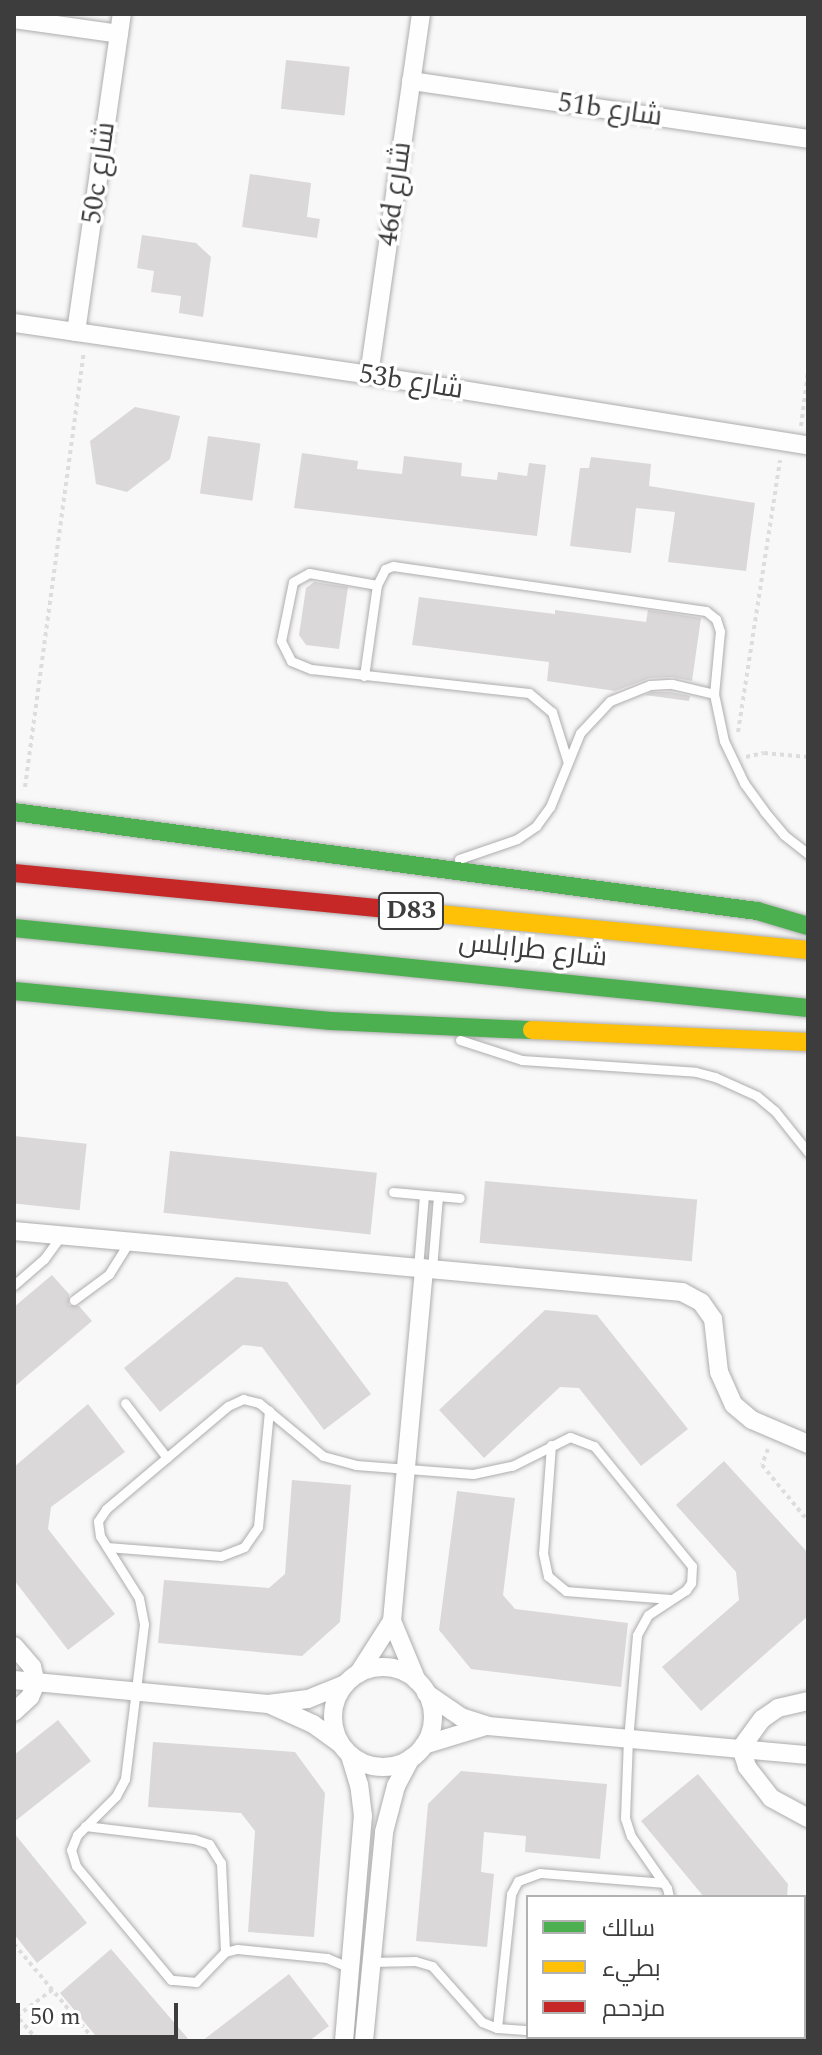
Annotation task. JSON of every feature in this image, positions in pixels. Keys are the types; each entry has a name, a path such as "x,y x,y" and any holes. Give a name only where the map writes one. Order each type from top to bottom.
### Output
{"highway":[{"path":"18,813 757,911 808,926"},
{"name":"شارع طرابلس","path":"14,873 808,950"},
{"name":"شارع طرابلس","path":"14,928 744,999 808,1008"},
{"path":"14,991 217,1013 436,1027 808,1042"}],"street":[{"name":"50c شارع","path":"82,333 122,14"},
{"name":"46d شارع","path":"369,375 421,14"},
{"path":"14,19 119,34"},
{"name":"51b شارع","path":"411,81 808,139"},
{"name":"53b شارع","path":"14,323 369,375 797,444"},
{"path":"14,1231 692,1296 713,1319 719,1372 727,1395 742,1414 774,1432 808,1444"},
{"path":"392,1621 433,1719 418,1752 396,1786 387,1816 366,2039 341,2038 363,1816 359,1785 333,1712 392,1621 425,1268"},
{"path":"14,1646 32,1667 36,1683 30,1697 14,1712"},
{"path":"14,1680 268,1704 308,1699 382,1667 407,1673 461,1717 488,1726 808,1755"},
{"path":"741,1748 762,1719 778,1708 808,1701"},
{"path":"268,1704 298,1716 373,1766 399,1764 418,1752 488,1726"},
{"path":"741,1748 752,1775 771,1798 808,1818"}],"lane":[{"path":"364,676 377,585 385,569 393,566 706,611 716,619 720,631 714,694 717,718 733,763 764,811 784,835 808,854"},
{"path":"377,585 309,573 300,576 289,591 283,630 284,652 300,667 529,693 552,712 567,760"},
{"path":"432,867 517,839 536,826 550,807 567,760 593,716 629,691 672,684 714,694"},
{"path":"436,1027 477,1048 522,1060 696,1072 715,1077 757,1096 775,1111 808,1152"},
{"path":"393,1192 460,1198"},
{"path":"424,1195 425,1268"},
{"path":"425,1268 438,1196"},
{"path":"14,1285 44,1259 62,1236"},
{"path":"74,1300 109,1274 129,1242"},
{"path":"348,1967 319,1957 243,1949 225,1952 196,1982 179,1983 164,1975 72,1858 72,1842 116,1796 125,1779 137,1693 142,1606 98,1529 101,1515 235,1401 251,1400 269,1411 333,1461 487,1473 512,1466 570,1437 594,1446 692,1566 691,1583 648,1615 637,1635 628,1739 625,1818 631,1836 664,1883 668,1895"},
{"path":"125,1403 167,1458"},
{"path":"107,1547 221,1556 244,1547 258,1527 269,1411"},
{"path":"551,1445 543,1553 548,1576 566,1591 671,1599"},
{"path":"85,1826 194,1839 209,1844 221,1863 225,1952"},
{"path":"497,2028 511,1894 518,1881 540,1873 664,1883"},
{"path":"371,1962 415,1961 432,1966 476,2017 497,2028 526,2030"}],"path":[{"path":"18,813 82,333"},
{"path":"808,371 797,444 733,763 764,753 808,757"},
{"path":"774,1432 762,1465 808,1521"},
{"path":"14,1944 95,2041"},
{"path":"38,2041 15,2015 52,1990"}],"building":[{"path":"286,60 350,67 345,115 281,109"},
{"path":"250,174 311,183 307,217 320,219 317,238 242,227"},
{"path":"142,235 196,243 211,257 203,317 179,313 181,296 151,292 154,271 137,268"},
{"path":"135,407 180,416 170,459 127,492 96,484 90,441"},
{"path":"208,436 260,443 252,501 200,493"},
{"path":"302,453 358,461 357,469 402,474 404,456 462,463 461,476 497,480 498,472 527,476 529,463 546,465 537,536 294,508"},
{"path":"591,457 651,464 649,486 755,503 746,571 668,562 675,512 636,508 631,553 570,546 580,468 589,468"},
{"path":"314,582 348,587 339,649 306,645 299,635 306,588"},
{"path":"419,597 646,622 648,610 701,618 692,681 672,677 650,678 615,691 547,681 549,662 412,645"},
{"path":"652,692 690,696 689,701 645,695"},
{"path":"14,1136 87,1144 80,1210 14,1203"},
{"path":"170,1151 377,1173 370,1234 164,1213"},
{"path":"485,1181 697,1200 692,1261 480,1243"},
{"path":"52,1275 69,1294 69,1305 79,1306 92,1321 14,1387 14,1307"},
{"path":"236,1277 287,1282 371,1394 324,1430 262,1347 243,1345 160,1412 124,1368"},
{"path":"545,1310 597,1315 688,1429 641,1466 579,1388 560,1387 484,1458 439,1410"},
{"path":"88,1404 125,1452 51,1507 48,1529 115,1614 68,1650 14,1580 14,1467"},
{"path":"724,1461 808,1553 808,1616 701,1711 662,1667 739,1600 736,1572 676,1505"},
{"path":"292,1480 351,1485 340,1622 302,1656 158,1643 164,1580 269,1588 285,1574"},
{"path":"457,1491 515,1498 503,1595 515,1609 628,1623 621,1687 471,1669 439,1630"},
{"path":"58,1720 91,1761 14,1822 14,1755"},
{"path":"153,1742 295,1752 325,1793 314,1937 248,1932 255,1831 241,1813 148,1807"},
{"path":"461,1771 607,1784 600,1859 525,1852 526,1836 484,1832 481,1872 494,1874 487,1947 416,1941 428,1804"},
{"path":"698,1774 788,1884 787,1895 702,1895 641,1821"},
{"path":"14,1833 87,1923 37,1963 14,1934"},
{"path":"111,1949 190,2041 100,2041 60,1993"},
{"path":"289,1974 329,2026 309,2041 202,2041"}],"traffic: fast":[{"path":"14,812 757,911 808,926"},
{"path":"14,928 808,1008"},
{"path":"14,991 331,1021 532,1030"}],"traffic: slow":[{"path":"379,908 808,950"},
{"path":"532,1030 808,1042"}],"traffic: jam":[{"path":"14,873 379,908"}]}
